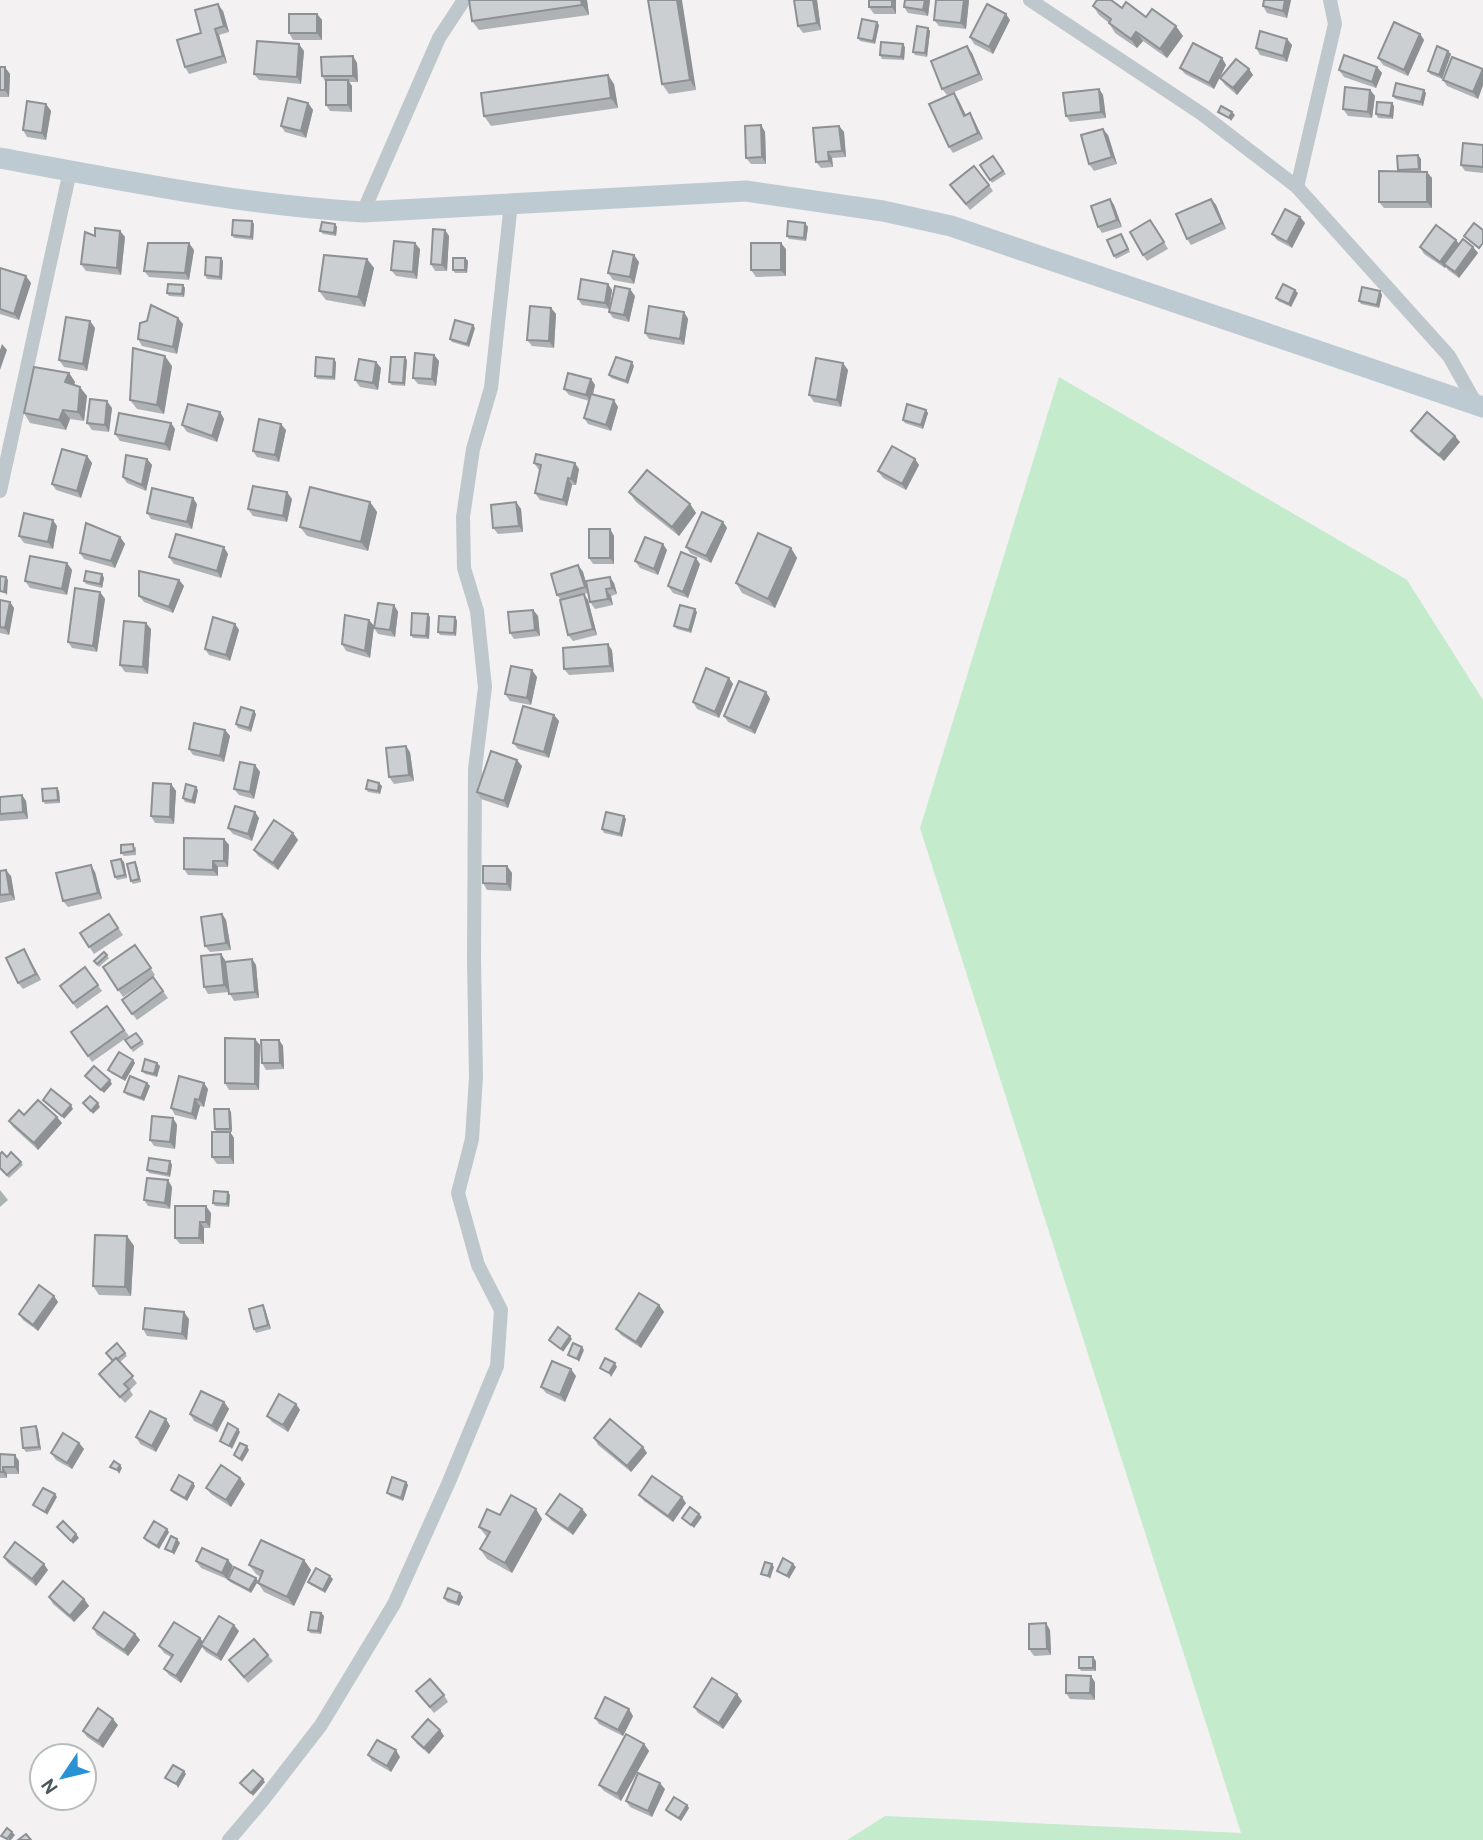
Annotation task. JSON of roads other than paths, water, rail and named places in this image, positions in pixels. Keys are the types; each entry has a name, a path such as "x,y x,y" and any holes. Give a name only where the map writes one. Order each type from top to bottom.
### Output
{"street":[{"path":"363,212 439,38 464,0"},
{"path":"1030,0 1202,114 1297,187 1449,356 1479,405"},
{"path":"1297,187 1335,24 1330,0"},
{"path":"0,158 226,198 306,209 363,212 746,191 883,211 951,226 1479,405"},
{"path":"0,492 70,171"},
{"path":"229,1840 321,1725 394,1604 497,1366 501,1310 478,1265 458,1194 472,1139 476,1077 475,768 485,687 477,611 464,568 463,517 473,449 491,388 511,203"}]}
